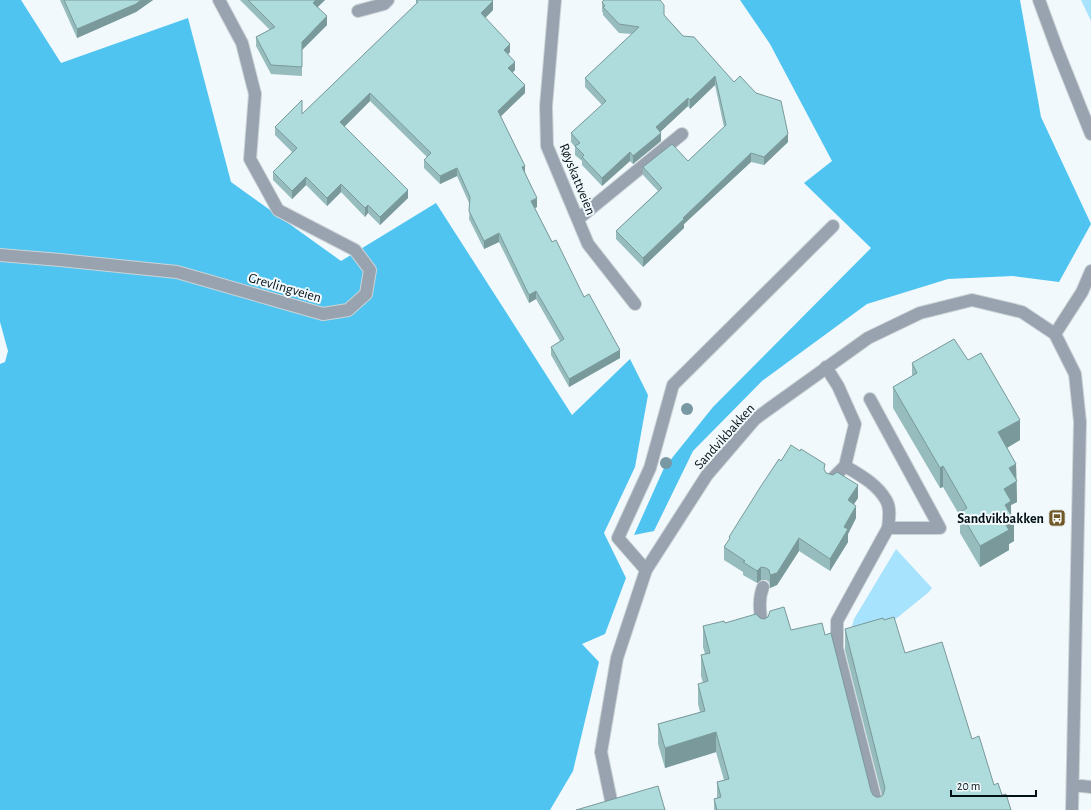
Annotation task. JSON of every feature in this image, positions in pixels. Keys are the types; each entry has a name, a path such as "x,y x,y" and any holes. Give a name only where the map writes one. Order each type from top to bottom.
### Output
{"street":[{"name":"Grevlingveien","path":"0,255 177,272 323,314 348,310 366,294 370,270 355,250 278,210 250,159 255,94 242,43 219,0"},
{"path":"358,11 384,4 388,0"},
{"name":"Røyskattveien","path":"555,0 546,106 547,146 588,244 635,304"},
{"path":"1039,0 1057,50 1091,134"},
{"path":"578,219 682,134"},
{"path":"646,570 618,538 650,468 673,385 833,226"},
{"path":"1055,334 1082,292 1091,271"},
{"name":"Sandvikbakken","path":"613,810 601,752 617,658 646,570 707,474 756,419 868,338 920,313 972,300 1022,312 1055,334 1075,374 1080,422 1072,810"},
{"path":"826,367 838,386 855,424 845,466 831,480"},
{"path":"870,398 940,528 888,528"},
{"path":"845,466 871,482 887,500 889,511 888,528 837,621 837,648 878,810"},
{"path":"762,632 759,604 763,587"},
{"path":"1073,785 1091,787"}],"shaded area":[{"path":"0,0 21,0 61,63 188,18 231,182 341,261 436,203 572,415 630,359 648,395 635,467 604,533 626,578 605,634 582,644 599,662 573,771 550,810 0,810 0,364 5,362 8,351 0,322"},
{"path":"740,0 1020,0 1041,117 1091,224 1059,282 1013,276 948,279 867,304 762,381 693,451 654,531 634,535 664,468 713,407 871,248 804,183 832,161 770,44"},
{"path":"1081,0 1091,0 1091,21"},
{"path":"896,549 932,588 887,626 849,638 854,619"}],"building":[{"path":"64,0 141,0 136,4 77,29"},
{"path":"248,0 316,0 313,3 327,16 302,42 302,67 271,65 256,37 275,27"},
{"path":"416,0 493,1 481,13 510,44 504,50 515,62 508,68 525,85 498,111 525,166 522,167 537,198 531,201 552,242 556,240 584,297 589,294 620,350 569,379 551,347 564,339 536,291 529,295 499,233 484,241 469,211 470,197 457,168 440,176 424,160 431,153 370,93 340,122 408,190 380,217 368,205 365,208 341,184 327,198 306,177 292,191 273,172 297,148 275,127 302,100 302,114 418,2"},
{"path":"604,0 660,0 664,5 664,15 683,36 694,37 734,82 740,76 756,93 781,101 788,134 764,157 751,153 643,258 616,231 662,188 643,167 672,144 688,161 726,125 715,76 690,100 688,98 656,127 661,133 633,156 630,152 602,178 582,157 584,155 575,146 580,143 571,133 606,101 585,78 639,27 619,24 603,7 605,6 602,2"},
{"path":"954,339 968,360 981,353 1020,420 998,432 1016,464 1009,468 1017,481 1004,489 1011,501 1005,505 1014,520 1006,525 1009,530 980,546 960,512 967,508 943,466 940,468 893,387 917,373 912,363"},
{"path":"791,445 800,451 801,449 825,464 824,469 826,473 833,475 837,472 858,485 848,500 856,506 844,527 848,529 830,559 799,538 777,573 770,575 769,570 766,568 761,567 757,571 724,547 761,486 779,459 781,461"},
{"path":"784,607 791,630 822,623 825,635 831,633 873,795 880,797 883,795 885,788 845,629 883,618 884,620 894,617 905,653 942,642 972,739 979,736 994,785 998,783 1002,795 1006,794 1011,810 717,810 714,799 721,797 717,782 729,779 716,732 665,748 658,724 705,711 698,684 708,681 701,655 710,653 703,626 724,621 725,623 756,614 760,618 764,619 768,617 770,611"},
{"path":"658,786 665,810 576,810"}],"place":[{"name":"Sandvikbakken","path":"1057,518"}]}
